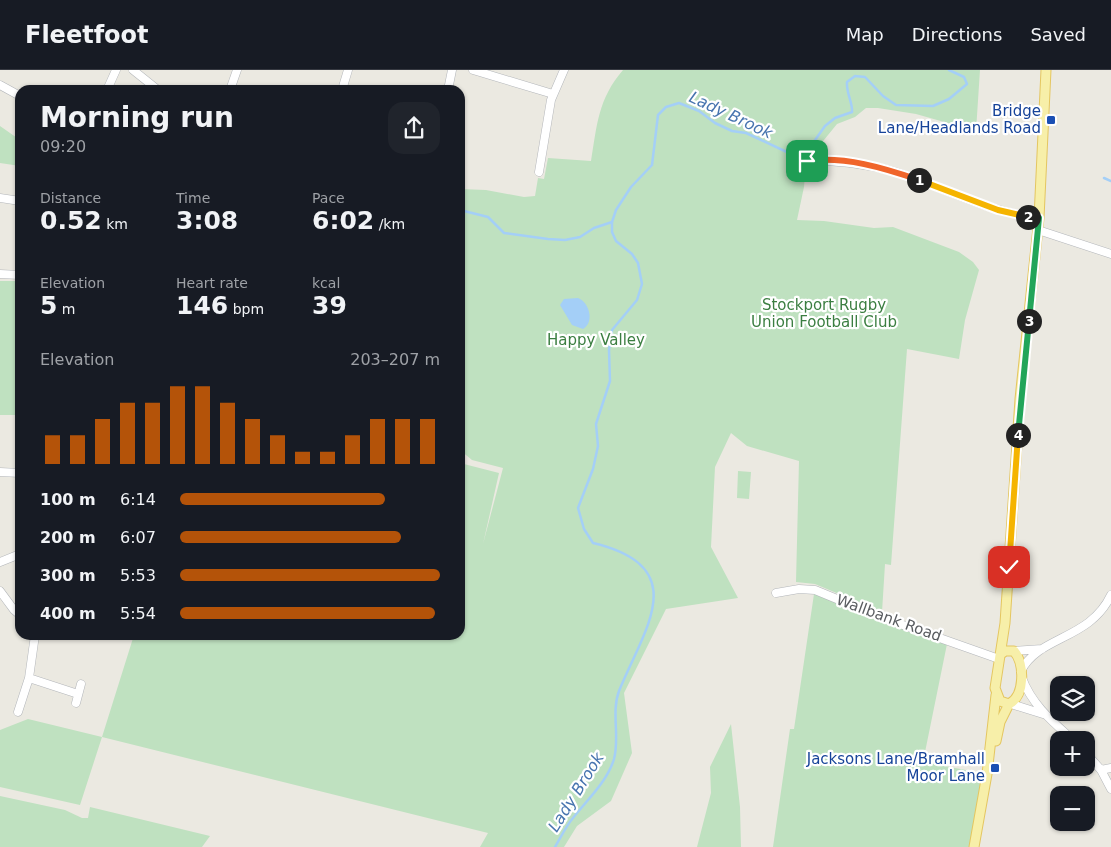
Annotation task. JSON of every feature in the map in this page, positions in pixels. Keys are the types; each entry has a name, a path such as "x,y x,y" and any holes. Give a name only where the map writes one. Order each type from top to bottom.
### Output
{"main road":[{"path":"986,781 1005,623 1020,399 1039,218 1046,70"},
{"path":"974,847 986,781 1000,722 1019,692 1021,664 1013,651 1005,623"},
{"path":"1000,657 1013,651"},
{"path":"996,695 1000,701 1010,704"}],"street":[{"path":"109,85 116,70"},
{"path":"132,70 152,85"},
{"path":"232,85 237,70"},
{"path":"344,85 348,70"},
{"path":"449,85 452,70"},
{"path":"473,70 552,94"},
{"path":"538,172 552,94 564,70"},
{"path":"0,85 15,93"},
{"path":"804,165 809,160 845,161 871,166 921,181 998,210 1039,218"},
{"path":"0,198 15,200"},
{"path":"1038,230 1111,254"},
{"path":"0,274 15,275"},
{"path":"0,472 15,473"},
{"path":"0,562 15,556"},
{"name":"Wallbank Road","path":"776,593 799,589 814,590 883,618 1000,657"},
{"path":"0,591 15,611"},
{"path":"1063,731 1044,714 1027,692 1021,674 1025,663 1042,649 1074,634 1090,622 1100,612 1111,594"},
{"path":"18,712 29,678 33,640"},
{"path":"1013,651 1042,649"},
{"path":"29,678 78,694"},
{"path":"76,703 81,684"},
{"path":"1010,704 1044,714"},
{"path":"1095,763 1109,779 1111,789"},
{"path":"1101,770 1111,768"}],"green space":[{"path":"623,70 980,70 976,131 916,114 866,108 855,117 837,124 806,162 804,187 797,220 824,221 874,228 893,227 959,252 973,262 979,270 965,320 959,359 907,349 891,565 885,564 882,612 815,584 796,582 799,461 747,446 731,433 715,467 711,547 738,598 666,609 624,693 632,753 611,801 577,826 564,847 480,847 488,833 102,737 132,640 465,640 465,464 499,473 483,544 503,468 472,460 465,454 465,189 486,190 524,197 535,196 538,178 544,179 548,158 591,161 603,102"},
{"path":"0,126 15,136 15,165 0,163"},
{"path":"0,281 15,281 15,415 0,415"},
{"path":"738,471 751,472 749,499 737,498"},
{"path":"814,594 947,644 923,762 987,774 974,847 773,847 790,729 794,729"},
{"path":"28,719 102,737 80,805 0,787 0,730"},
{"path":"731,724 740,807 741,847 697,847 711,793 710,767"},
{"path":"0,796 65,810 82,818 88,818 90,807 210,836 202,847 0,847"}],"water":[{"path":"578,298 588,308 590,317 587,326 583,329 572,325 560,305 564,299"}],"waterway":[{"name":"Lady Brook","path":"555,847 568,824 602,783 611,767 616,751 615,716 619,691 640,645 653,603 652,584 643,568 624,554 593,543 584,529 578,508 593,469 598,446 596,424 610,381 609,350 612,330 637,300 642,284 638,263 632,254 616,241 612,232 612,222 616,210 631,187 652,165 658,115 666,107 679,103 699,111 715,123 732,131 746,133 791,154 800,154 808,150 825,126 835,118 852,112 847,82 855,76 865,77 883,96 896,105 933,106 949,99 967,84 964,77 949,70"},
{"path":"1104,178 1111,181"},
{"path":"465,211 488,217 504,233 548,239 565,240 580,237 594,228 612,222"}],"place":[{"name":"Bridge Lane/Headlands Road","path":"1051,120"},
{"name":"Jacksons Lane/Bramhall Moor Lane","path":"995,768"}],"route":[{"path":"807,161 845,161 871,166 921,181 998,210 1039,218 1020,399 1009,567"}],"park label":[{"name":"Stockport Rugby Union Football Club","path":"824,314"},
{"name":"Happy Valley","path":"596,340"}]}
